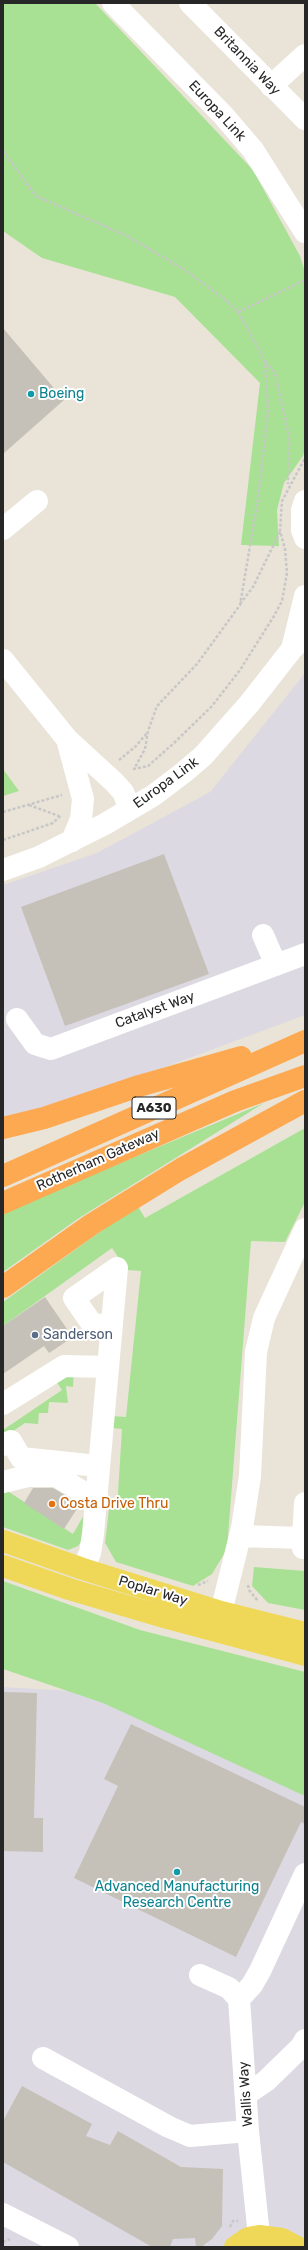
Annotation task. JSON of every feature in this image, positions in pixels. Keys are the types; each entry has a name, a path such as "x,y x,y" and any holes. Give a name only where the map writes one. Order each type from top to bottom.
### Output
{"highway":[{"name":"A630","path":"3,1128 44,1118 139,1086 305,1040"},
{"name":"Rotherham Gateway","path":"3,1176 305,1040"},
{"name":"Rotherham Gateway","path":"3,1203 62,1175 235,1101 305,1076"},
{"path":"3,1287 92,1224 181,1169 305,1101"}],"main road":[{"name":"Poplar Way","path":"3,1541 84,1570 221,1612 305,1633"},
{"name":"Poplar Way","path":"3,1566 69,1589 152,1614 305,1655"},
{"path":"235,2247 248,2238 259,2236 282,2239 297,2247"}],"street":[{"name":"Europa Link","path":"113,3 223,115 253,150 305,232"},
{"name":"Britannia Way","path":"190,3 305,119"},
{"path":"271,86 305,55"},
{"path":"3,529 37,501"},
{"path":"305,501 302,510 302,530 305,538"},
{"name":"Europa Link","path":"3,870 40,857 130,809 154,795 203,756 249,704 298,643 305,596"},
{"path":"3,660 67,739 123,792 130,809"},
{"path":"67,739 75,796 81,819 72,841"},
{"path":"263,934 276,965"},
{"name":"Catalyst Way","path":"17,1019 35,1044 51,1049 305,954"},
{"path":"221,1612 240,1536 250,1476 256,1352 264,1318 305,1229"},
{"path":"84,1570 90,1553 97,1493 98,1466 111,1326"},
{"path":"3,1404 64,1366 108,1367"},
{"path":"7,1443 21,1458 98,1466"},
{"path":"3,1482 28,1476 56,1476 84,1492 97,1493"},
{"path":"240,1536 304,1543 305,1503"},
{"path":"200,1975 229,1988 239,1999 252,1985 260,1971 305,1874"},
{"name":"Wallis Way","path":"239,1999 247,2094 248,2131 259,2236"},
{"path":"247,2094 266,2081 301,2047 305,2040"},
{"path":"43,2058 169,2127 190,2136 248,2131"},
{"path":"3,2214 68,2247"}],"path":[{"path":"3,151 36,196 127,236 185,270 238,312 265,361 275,373 289,436 287,489"},
{"path":"238,312 305,280"},
{"path":"240,605 258,499 268,411 265,361"},
{"path":"134,769 145,749 148,731 157,706 197,664 253,587 280,531"},
{"path":"114,782 128,770 148,766 212,706 240,670 282,601"},
{"path":"3,812 75,796"},
{"path":"3,840 53,823 71,805 75,796"},
{"path":"29,805 60,816"},
{"path":"197,1585 211,1581"},
{"path":"248,1583 249,1590 261,1605"}],"shaded area":[{"path":"305,673 305,1015 25,1119 3,1121 3,885 97,853 210,792"},
{"path":"3,1687 87,1692 305,1782 305,2247 3,2247"}],"green space":[{"path":"3,3 95,3 253,170 300,256 305,272 305,449 303,456 284,483 277,510 279,546 241,545 260,383 175,297 42,258 3,231"},
{"path":"3,769 19,791 3,796"},
{"path":"264,1103 79,1218 3,1272 3,1214 60,1188"},
{"path":"305,1128 305,1202 285,1242 251,1241 227,1549 212,1574 193,1586 116,1562 105,1543 109,1509 117,1509 122,1429 111,1428 112,1416 126,1417 141,1271 127,1270 112,1248 3,1326 3,1302 137,1205 145,1218"},
{"path":"74,1370 73,1387 66,1386 68,1403 49,1402 48,1413 39,1413 38,1424 25,1423 3,1438 3,1430 62,1390 55,1380"},
{"path":"3,1488 73,1534 84,1515 83,1539 78,1546 68,1550 3,1527"},
{"path":"254,1567 305,1571 305,1610 268,1603 252,1586"},
{"path":"3,1581 140,1630 305,1672 305,1796 103,1703 3,1669"}],"building":[{"name":"Boeing","path":"3,328 64,400 3,454"},
{"path":"164,854 209,974 65,1026 21,907"},
{"name":"Sanderson","path":"45,1297 67,1329 64,1331 70,1339 49,1353 44,1346 3,1374 3,1326"},
{"name":"Costa Drive Thru","path":"33,1488 53,1488 80,1504 64,1529 24,1503"},
{"path":"3,1692 37,1693 34,1818 43,1818 43,1852 3,1851"},
{"path":"131,1724 305,1807 305,1824 301,1822 236,1957 74,1878 118,1786 104,1779"},
{"path":"22,2086 92,2124 86,2136 110,2145 118,2131 181,2167 223,2169 222,2226 212,2239 201,2247 196,2247 195,2238 173,2239 170,2247 152,2247 3,2162 3,2121"}],"place":[{"name":"Boeing","path":"31,394"},
{"name":"Sanderson","path":"35,1335"},
{"name":"Costa Drive Thru","path":"52,1504"},
{"name":"Advanced Manufacturing Research Centre","path":"177,1872"}]}
